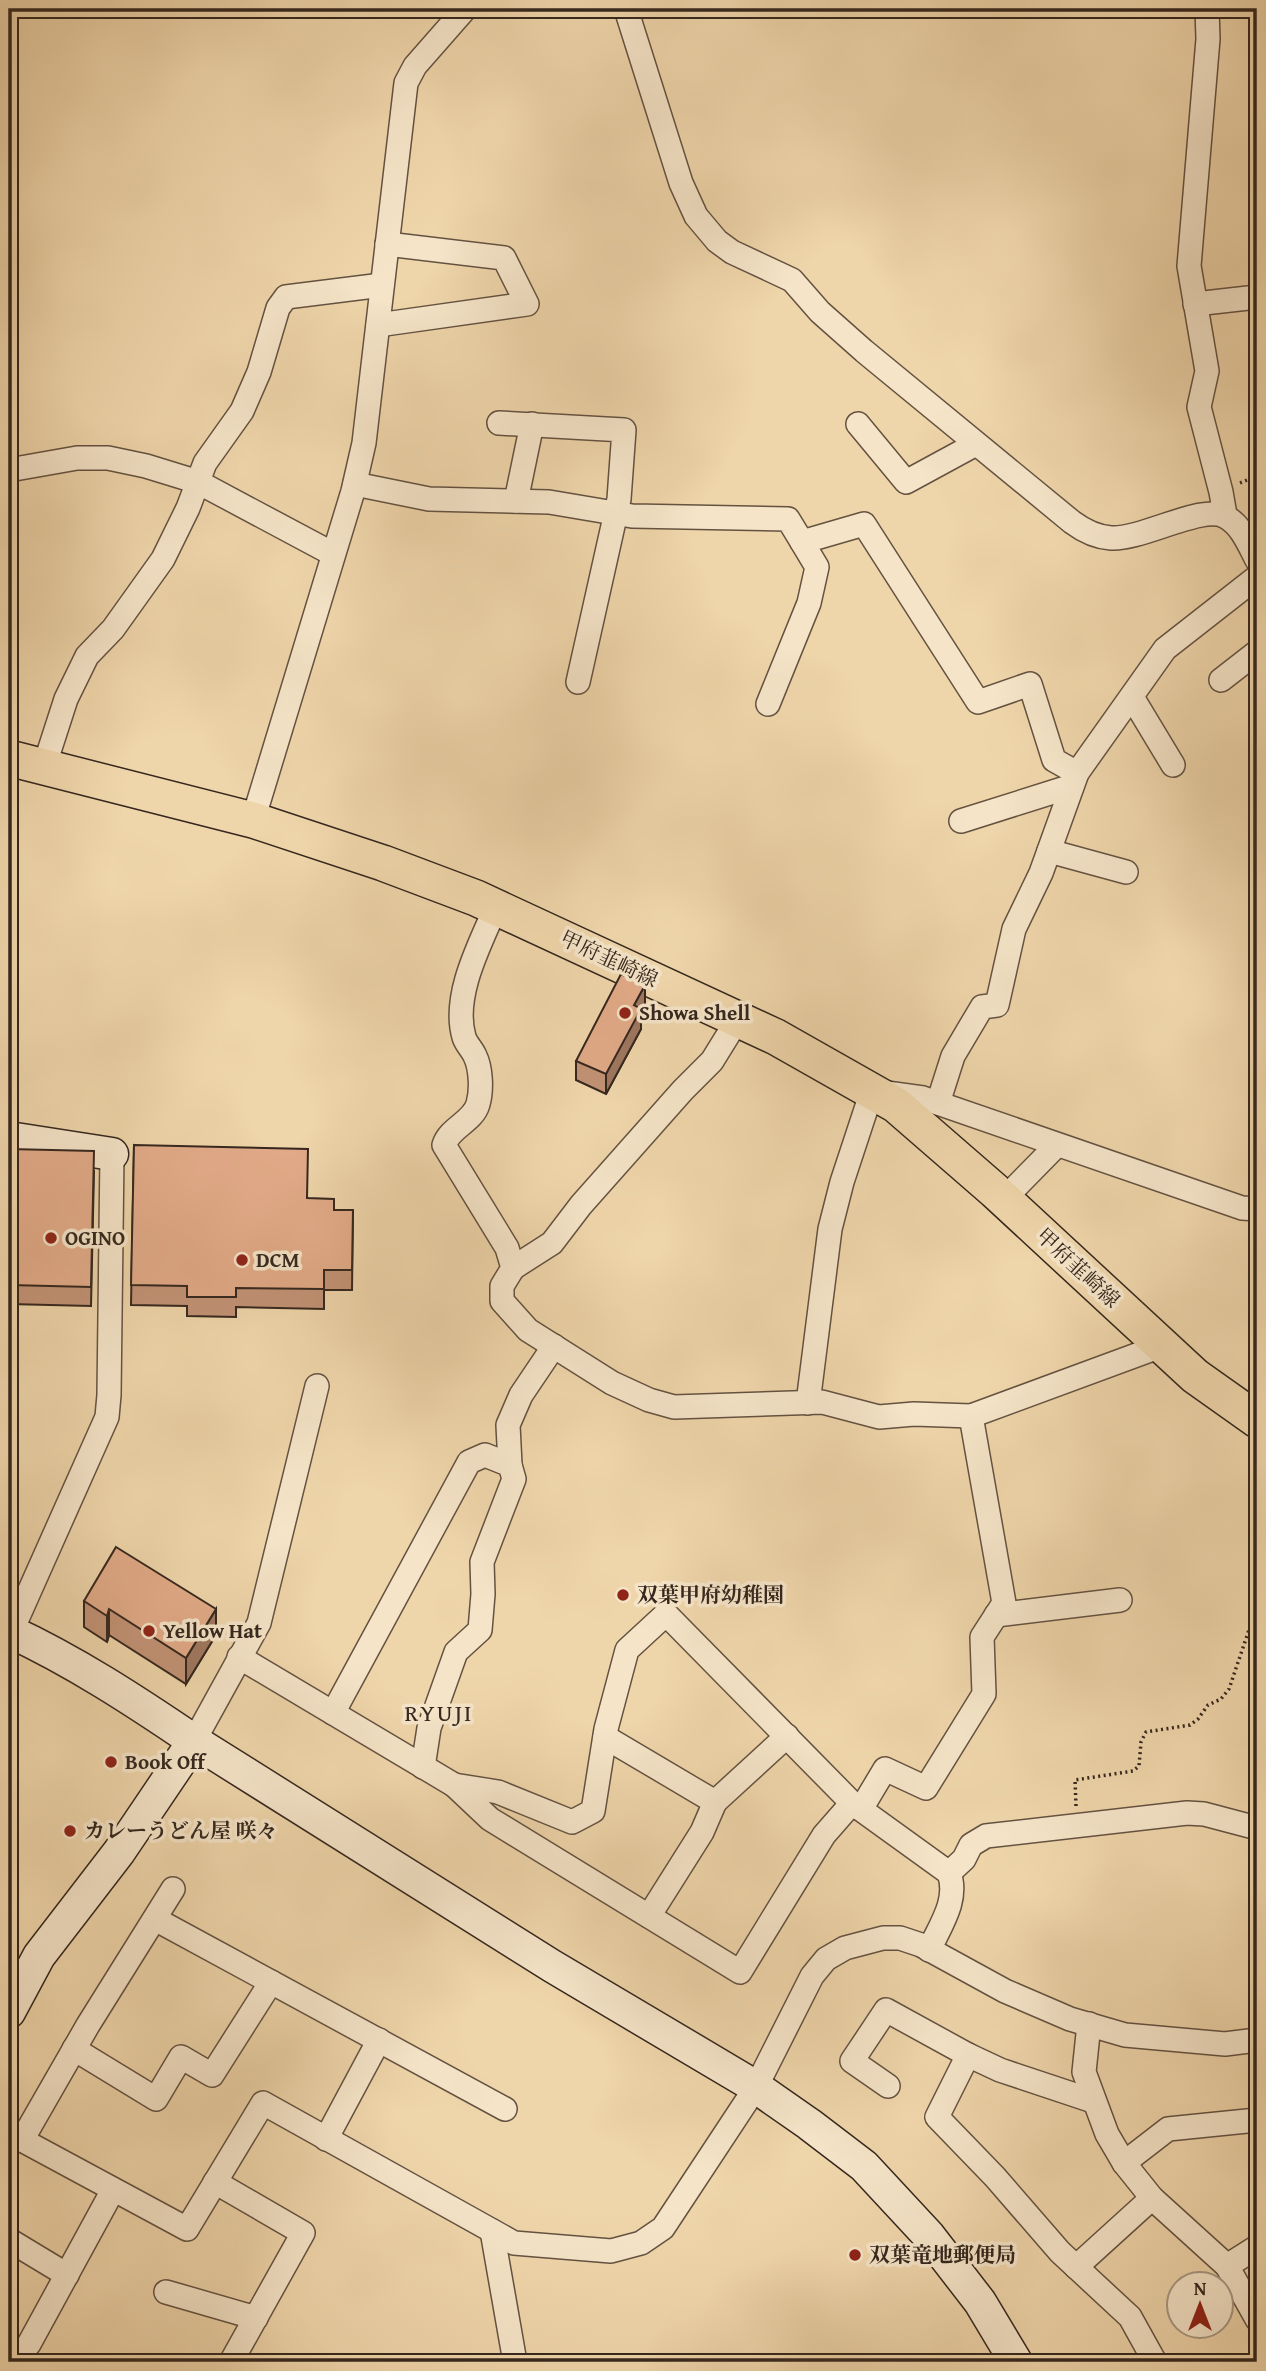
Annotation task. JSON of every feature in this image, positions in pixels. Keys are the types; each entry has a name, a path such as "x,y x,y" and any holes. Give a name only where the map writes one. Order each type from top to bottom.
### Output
{"main road":[{"name":"甲府韮崎線","path":"9,758 253,820 383,863 496,907 776,1037 896,1104 1004,1199 1195,1376 1257,1420"}],"street":[{"path":"253,820 355,484 364,443 406,83 415,66 465,9"},
{"path":"625,9 681,183 696,216 717,241 732,252 792,280 820,312 976,444 1089,534 1110,538 1130,537 1194,516 1211,513 1225,515 1238,527 1257,561"},
{"path":"1207,9 1208,39 1189,266 1207,372 1199,407 1225,515"},
{"path":"378,325 527,304 504,258 387,244"},
{"path":"44,767 66,699 88,656 113,629 163,559 188,508 205,463 242,411 259,372 278,308 286,297 383,285"},
{"path":"1195,304 1257,297"},
{"path":"499,422 624,430 619,499 578,682"},
{"path":"859,424 906,482 976,444"},
{"path":"516,501 532,425"},
{"path":"9,470 77,458 108,458 146,466 198,482 333,554"},
{"path":"355,484 429,499 549,502 632,516 788,519 817,567 808,603 768,704"},
{"path":"802,542 864,524 978,702 1030,684 1054,760 1075,779"},
{"path":"938,1103 953,1056 982,1007 997,1005 1014,929 1049,852 1075,779 1165,649 1257,577"},
{"path":"1222,680 1257,652"},
{"path":"1132,697 1173,765"},
{"path":"961,821 1075,779"},
{"path":"1049,852 1126,872"},
{"path":"496,907 469,971 462,1017 464,1038 476,1056 480,1071 478,1104 472,1116 447,1136 444,1144 507,1248 513,1268"},
{"path":"738,1019 712,1061 581,1205 552,1243 513,1268 502,1286 502,1301 528,1330 612,1382 649,1401 674,1407 822,1402 879,1417 914,1414 971,1416 1161,1346"},
{"path":"808,1403 830,1229 842,1182 872,1091 923,1098 1242,1208 1257,1209"},
{"path":"9,1138 112,1154 107,1417 10,1634 71,1663 136,1702 552,1966 755,2087 864,2166 929,2236 980,2302 1016,2362"},
{"path":"1004,1199 1058,1145"},
{"path":"423,1767 429,1728 456,1651 480,1630 482,1562 514,1479 510,1465 508,1424 521,1395 554,1346"},
{"path":"9,2012 39,1956 119,1852 194,1741 259,1623 317,1387"},
{"path":"239,1657 454,1785 491,1819 740,1972 824,1835 857,1806 885,1769 926,1788 984,1694 982,1637 1004,1603 971,1416"},
{"path":"333,1713 469,1462 485,1455 510,1465"},
{"path":"996,1615 1119,1600"},
{"path":"454,1785 498,1792 572,1822 593,1811 605,1737 627,1650 666,1614 857,1806 949,1873 953,1885 948,1910 929,1950"},
{"path":"649,1916 702,1832 715,1802 787,1736"},
{"path":"605,1737 715,1802"},
{"path":"949,1873 964,1859 971,1845 986,1836 1187,1813 1204,1814 1257,1828"},
{"path":"173,1889 74,2049 15,2136 187,2229 262,2103 514,2244 611,2250 641,2244 663,2228 755,2087 812,1976 826,1959 845,1948 883,1938 900,1938 929,1950 1005,1991 1070,2019 1125,2035 1225,2044 1257,2040"},
{"path":"155,1919 505,2109"},
{"path":"74,2049 156,2099 181,2057 212,2075 271,1982"},
{"path":"888,2086 852,2061 886,2010 1000,2070 1093,2101"},
{"path":"1089,2024 1084,2072 1107,2134 1124,2163 1152,2198 1227,2266 1257,2319"},
{"path":"327,2139 379,2040"},
{"path":"968,2055 937,2117 995,2177 1060,2252 1130,2317 1156,2362"},
{"path":"1124,2163 1168,2129 1257,2120"},
{"path":"215,2182 303,2233 231,2362"},
{"path":"14,2362 29,2344 113,2190"},
{"path":"1076,2267 1152,2198"},
{"path":"492,2231 515,2362"},
{"path":"9,2240 67,2275"},
{"path":"1227,2266 1257,2247"},
{"path":"166,2292 256,2318"}],"path":[{"path":"1076,1825 1075,1780 1133,1771 1139,1766 1141,1742 1146,1731 1190,1725 1208,1705 1221,1699 1229,1689 1254,1615 1257,1598"}],"building":[{"path":"621,974 645,985 634,1005 641,1009 606,1074 576,1061"},
{"name":"DCM","path":"134,1145 308,1149 307,1198 334,1199 334,1210 353,1210 352,1270 324,1270 324,1289 236,1288 236,1297 187,1297 187,1286 131,1285"},
{"name":"OGINO","path":"9,1149 94,1151 91,1287 9,1285"},
{"path":"116,1547 216,1609 186,1658 109,1609 107,1616 84,1601"}],"place":[{"name":"Showa Shell","path":"625,1013"},
{"name":"OGINO","path":"51,1238"},
{"name":"DCM","path":"242,1260"},
{"name":"双葉甲府幼稚園","path":"623,1595"},
{"name":"Yellow Hat","path":"149,1631"},
{"name":"Book Off","path":"111,1762"},
{"name":"カレーうどん屋 咲々","path":"70,1831"},
{"name":"双葉竜地郵便局","path":"855,2255"}],"district":[{"name":"RYUJI","path":"439,1713"}]}
